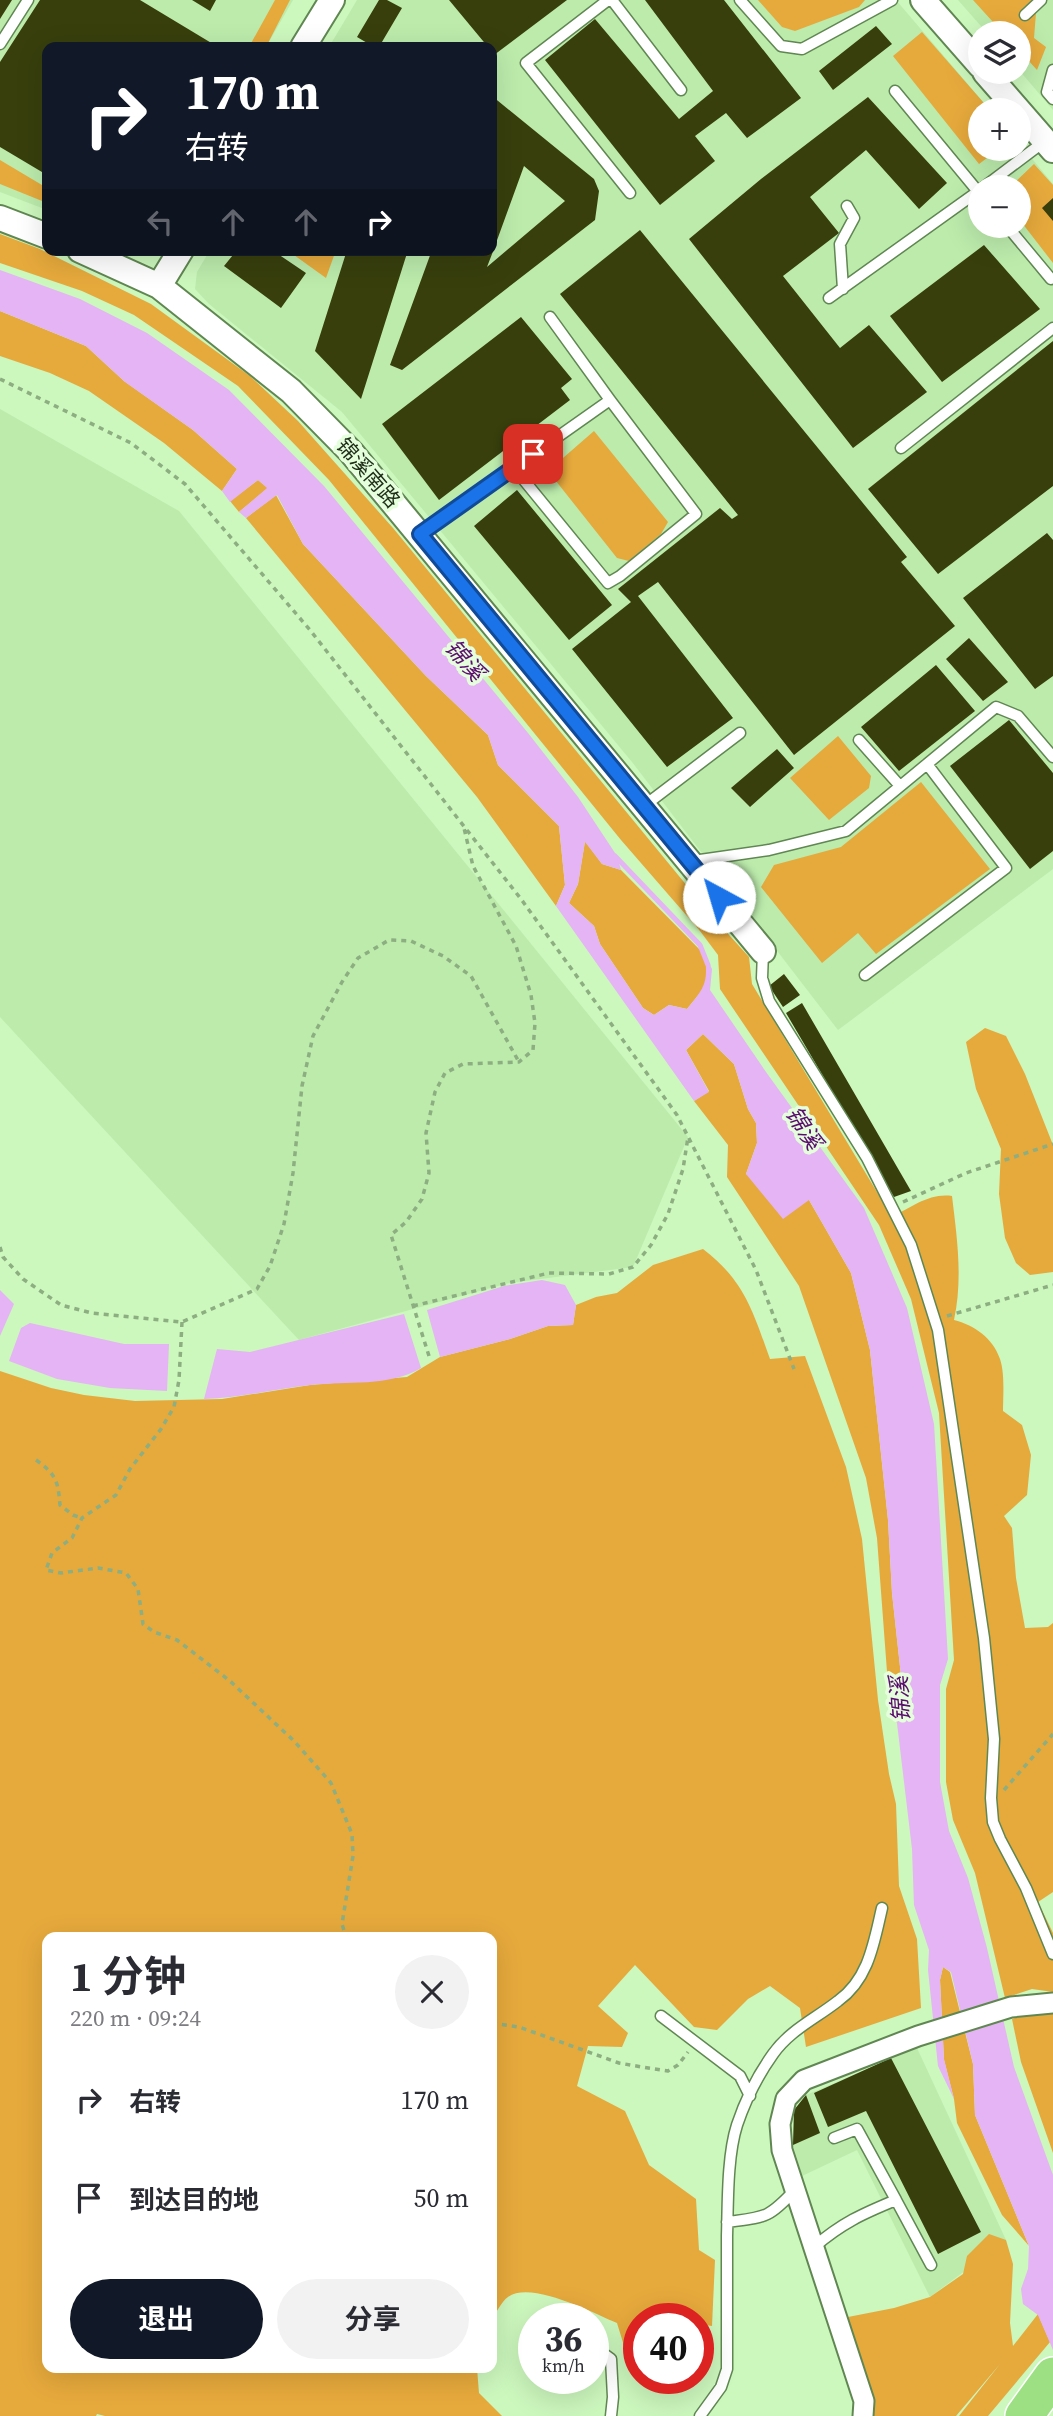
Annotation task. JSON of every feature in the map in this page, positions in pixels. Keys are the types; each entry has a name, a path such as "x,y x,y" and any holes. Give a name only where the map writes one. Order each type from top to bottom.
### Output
{"highway":[{"path":"1024,2416 1053,2376"}],"street":[{"path":"306,42 332,0"},
{"path":"923,0 968,51"},
{"path":"996,84 1049,145"},
{"path":"0,218 42,234"},
{"name":"锦溪南路","path":"93,256 159,286 291,391 351,452 763,951"},
{"path":"159,286 177,256"},
{"path":"863,2416 864,2401 782,2150 780,2124 786,2099 804,2080 918,2036 1011,2007 1053,2003"}],"lane":[{"path":"0,44 28,0"},
{"path":"630,193 526,63 610,0 681,90"},
{"path":"740,0 781,47 802,49 892,0"},
{"path":"1025,15 1041,0"},
{"path":"1053,70 1047,92 1053,99"},
{"path":"895,91 968,176"},
{"path":"1005,175 1049,145"},
{"path":"830,298 968,200"},
{"path":"842,289 840,244 854,218 847,206"},
{"path":"1017,238 1051,279"},
{"path":"514,468 608,583 696,514 550,317"},
{"path":"901,448 1053,328"},
{"path":"420,534 610,401"},
{"path":"689,861 769,850 846,831 996,707 1018,716 1053,757"},
{"path":"643,806 740,733"},
{"path":"859,740 900,786"},
{"path":"865,975 1006,868 928,764"},
{"path":"763,951 762,978 769,1001 867,1158 911,1245 938,1329 984,1638 994,1740 990,1798 993,1822 1026,1888 1053,1954"},
{"path":"700,2416 721,2387 727,2369 728,2188 736,2127 773,2054 788,2037 840,2000 858,1981 868,1963 882,1908"},
{"path":"661,2016 740,2076 750,2096"},
{"path":"834,2138 858,2129 931,2265"},
{"path":"727,2222 764,2217 779,2208 795,2190"},
{"path":"813,2247 837,2227 896,2200"},
{"path":"609,2358 613,2397 611,2416"}],"path":[{"path":"0,379 131,443 185,484 310,630 521,899 677,1115 756,1270 794,1369"},
{"path":"429,1356 391,1235 406,1222 422,1199 429,1172 426,1133 435,1092 445,1073 463,1064 519,1062 533,1050 535,1023 531,995 516,946 473,866 464,826"},
{"path":"0,1247 4,1257 23,1279 61,1305 92,1313 182,1322 257,1289 270,1266 284,1224 293,1173 302,1086 313,1036 358,958 389,940 411,942 443,956 471,976 519,1062"},
{"path":"413,1306 549,1273 609,1274 634,1267 651,1245 668,1214 683,1169 688,1137"},
{"path":"891,1207 966,1173 1053,1143"},
{"path":"934,1319 1053,1286"},
{"path":"182,1322 180,1380 174,1406 161,1429 130,1469 116,1495 82,1518 72,1538 52,1553 46,1570 61,1573 98,1568 126,1573 138,1589 143,1624 154,1632 177,1640 230,1681 294,1741 331,1783 352,1834 353,1856 342,1924 344,1932"},
{"path":"36,1460 51,1470 58,1488 60,1505 73,1516 82,1518"},
{"path":"990,1798 1006,1788 1053,1734"},
{"path":"497,2024 519,2027 619,2063 668,2071 678,2065 694,2043"}],"shaded area":[{"path":"0,0 293,0 269,42 42,42 42,208 0,192"},
{"path":"275,0 290,0 269,42 252,42"},
{"path":"357,0 896,0 980,98 968,98 968,161 1031,161 1031,157 1053,184 1053,869 838,1030 632,762 342,412 209,304 195,289 197,272 206,256 497,256 497,42 332,42"},
{"path":"758,0 865,0 859,7 795,31 782,27"},
{"path":"958,0 1053,0 1053,110 1031,84 1031,21 976,21"},
{"path":"973,0 1037,0 1034,38 1046,47 1037,70 1031,63 1031,21 992,21"},
{"path":"922,32 980,98 968,98 968,150 893,56"},
{"path":"0,160 42,185 42,201 0,184"},
{"path":"1034,164 1053,185 1053,263 1031,235 1031,175 1023,175"},
{"path":"0,234 40,249 42,256 54,256 151,304 250,376 298,421 393,528 711,915 749,957 752,984 892,1217 928,1199 952,1196 959,1273 954,1320 969,1325 982,1334 997,1352 1003,1371 1003,1411 1022,1425 1031,1455 1027,1495 1004,1516 1012,1528 1016,1578 1025,1628 1048,1627 1053,1623 1053,1892 1038,1902 1053,1933 1053,1992 1032,1989 1005,1998 975,1873 953,1820 946,1782 946,1689 954,1660 939,1413 911,1299 879,1225 720,989 718,955 621,840 329,480 238,386 134,315 82,291 0,263"},
{"path":"295,256 334,256 326,278"},
{"path":"0,311 86,346 124,381 193,430 237,469 222,491 164,443 89,391 50,373 0,356"},
{"path":"0,409 179,511 688,1137 633,1267 509,1283 299,1340 0,1017"},
{"path":"594,431 668,522 661,534 629,561 617,558 548,471"},
{"path":"258,480 268,488 239,512 230,501"},
{"path":"276,495 303,544 426,676 488,735 498,765 559,826 565,885 556,906 477,797 246,518"},
{"path":"838,736 871,776 869,788 829,820 790,778"},
{"path":"921,782 990,869 876,954 858,933 822,963 761,887 774,865 841,847"},
{"path":"585,841 602,864 621,870 705,955 707,976 704,988 687,1009 669,1005 654,1015 643,1008 600,944 594,926 569,903 578,884"},
{"path":"985,1028 1006,1036 1025,1074 1053,1145 1053,1272 1030,1275 1016,1263 1005,1238 999,1194 1001,1149 976,1089 966,1042"},
{"path":"703,1034 734,1064 748,1109 756,1123 757,1143 746,1174 809,1200 851,1273 870,1350 888,1520 901,1676 897,1723 888,1685 877,1538 866,1478 799,1286 727,1177 728,1145 694,1101 709,1091 686,1050"},
{"path":"703,1249 729,1273 746,1298 770,1359 805,1356 846,1467 862,1539 878,1700 896,1804 899,1886 917,1939 921,2008 806,2047 800,2008 770,1986 748,1999 717,2030 694,2027 635,1965 598,2006 628,2033 622,2047 588,2046 577,2086 625,2111 649,2165 696,2199 699,2250 715,2260 713,2303 623,2303 623,2342 617,2323 609,2320 609,2303 570,2303 531,2292 508,2297 497,2311 497,1932 42,1932 42,2373 477,2373 479,2393 502,2416 0,2416 0,1371 51,1388 135,1401 222,1399 310,1385 407,1377 440,1357 548,1326 573,1325 576,1305 617,1293 653,1265"},
{"path":"943,1967 950,1972 973,2064 975,2115 1029,2246 1002,2215 957,2123 944,2060 940,1980"},
{"path":"1037,2011 1053,2012 1053,2153 1021,2062 1012,2019"},
{"path":"917,2048 1006,2240 930,2297 857,2150 802,2176 793,2145 794,2116 806,2095"},
{"path":"989,2234 1006,2240 1013,2264 1010,2323 1013,2346 1038,2314 1050,2342 988,2416 959,2416 1000,2364 956,2416 873,2416 872,2393 848,2317 894,2308 930,2297 963,2274 967,2256"}],"water":[{"path":"0,270 80,299 147,333 229,390 324,486 528,733 578,797 617,856 621,870 602,864 585,842 578,884 569,903 594,926 600,944 643,1008 654,1015 669,1005 687,1009 704,984 705,955 712,969 710,990 864,1208 907,1308 934,1424 948,1659 940,1685 940,1782 949,1831 968,1878 987,1948 1014,2067 1053,2175 1053,2350 1038,2315 1023,2304 1021,2289 1028,2269 1029,2246 975,2115 973,2064 951,1972 943,1967 940,1980 944,2059 954,2099 938,2066 928,1970 929,1950 914,1905 912,1849 897,1723 901,1676 870,1350 851,1273 809,1200 783,1219 746,1174 757,1143 756,1123 748,1109 734,1064 703,1034 686,1050 709,1092 694,1101 556,906 565,885 559,826 498,765 488,735 426,676 303,544 277,495 246,518 239,512 267,488 258,480 230,502 222,491 237,469 193,430 125,382 86,346 0,311"},
{"path":"542,1280 565,1285 576,1305 573,1325 548,1326 440,1357 427,1310 504,1286"},
{"path":"0,1290 14,1304 0,1336"},
{"path":"404,1314 421,1368 409,1374 382,1381 311,1385 204,1399 217,1349 250,1352"},
{"path":"30,1323 124,1344 169,1344 167,1391 110,1388 57,1379 9,1361 21,1328"}],"building":[{"path":"0,0 12,0 0,19"},
{"path":"40,0 140,0 210,42 42,42 42,172 0,147 0,62"},
{"path":"192,0 216,0 210,11"},
{"path":"379,0 387,0 402,8 382,42 366,42 357,37"},
{"path":"449,0 567,0 497,53 497,42 484,42"},
{"path":"645,0 724,0 801,98 747,138 726,113 695,136 715,161 660,205 545,60 595,19 679,119 713,91"},
{"path":"876,26 892,44 833,90 819,71"},
{"path":"868,97 947,183 919,209 866,150 810,197 839,233 783,276 840,348 869,325 927,392 853,448 689,239 761,179"},
{"path":"497,100 594,179 599,191 595,220 402,370 390,365 430,256 491,256 487,267 565,201 524,166 497,240"},
{"path":"1053,198 1053,221 1042,208"},
{"path":"640,230 907,557 901,562 955,626 794,755 658,582 638,596 733,718 667,767 572,649 631,602 618,589 720,508 732,519 738,515 560,294"},
{"path":"984,245 1040,309 942,382 890,316"},
{"path":"232,256 281,256 306,273 281,308 224,266"},
{"path":"345,256 406,256 361,399 315,351"},
{"path":"521,317 572,379 561,388 570,400 439,500 382,424"},
{"path":"1053,341 1053,486 938,574 868,489"},
{"path":"517,490 612,605 569,640 474,526"},
{"path":"1047,533 1053,540 1053,676 1035,689 963,598"},
{"path":"969,638 1008,682 983,701 946,659"},
{"path":"936,665 975,711 899,771 861,727"},
{"path":"1009,720 1053,773 1053,851 1030,869 950,766"},
{"path":"777,749 794,768 750,807 731,788"},
{"path":"784,974 800,995 783,1007 769,986"},
{"path":"802,1003 911,1191 894,1197 786,1013"},
{"path":"891,2058 981,2232 938,2254 866,2111 828,2127 814,2093"},
{"path":"806,2095 820,2133 793,2145 794,2110"}],"waterway":[{"name":"锦溪","path":"615,856 700,945 708,965"}],"route":[{"path":"533,454 420,534 719,897"}]}
